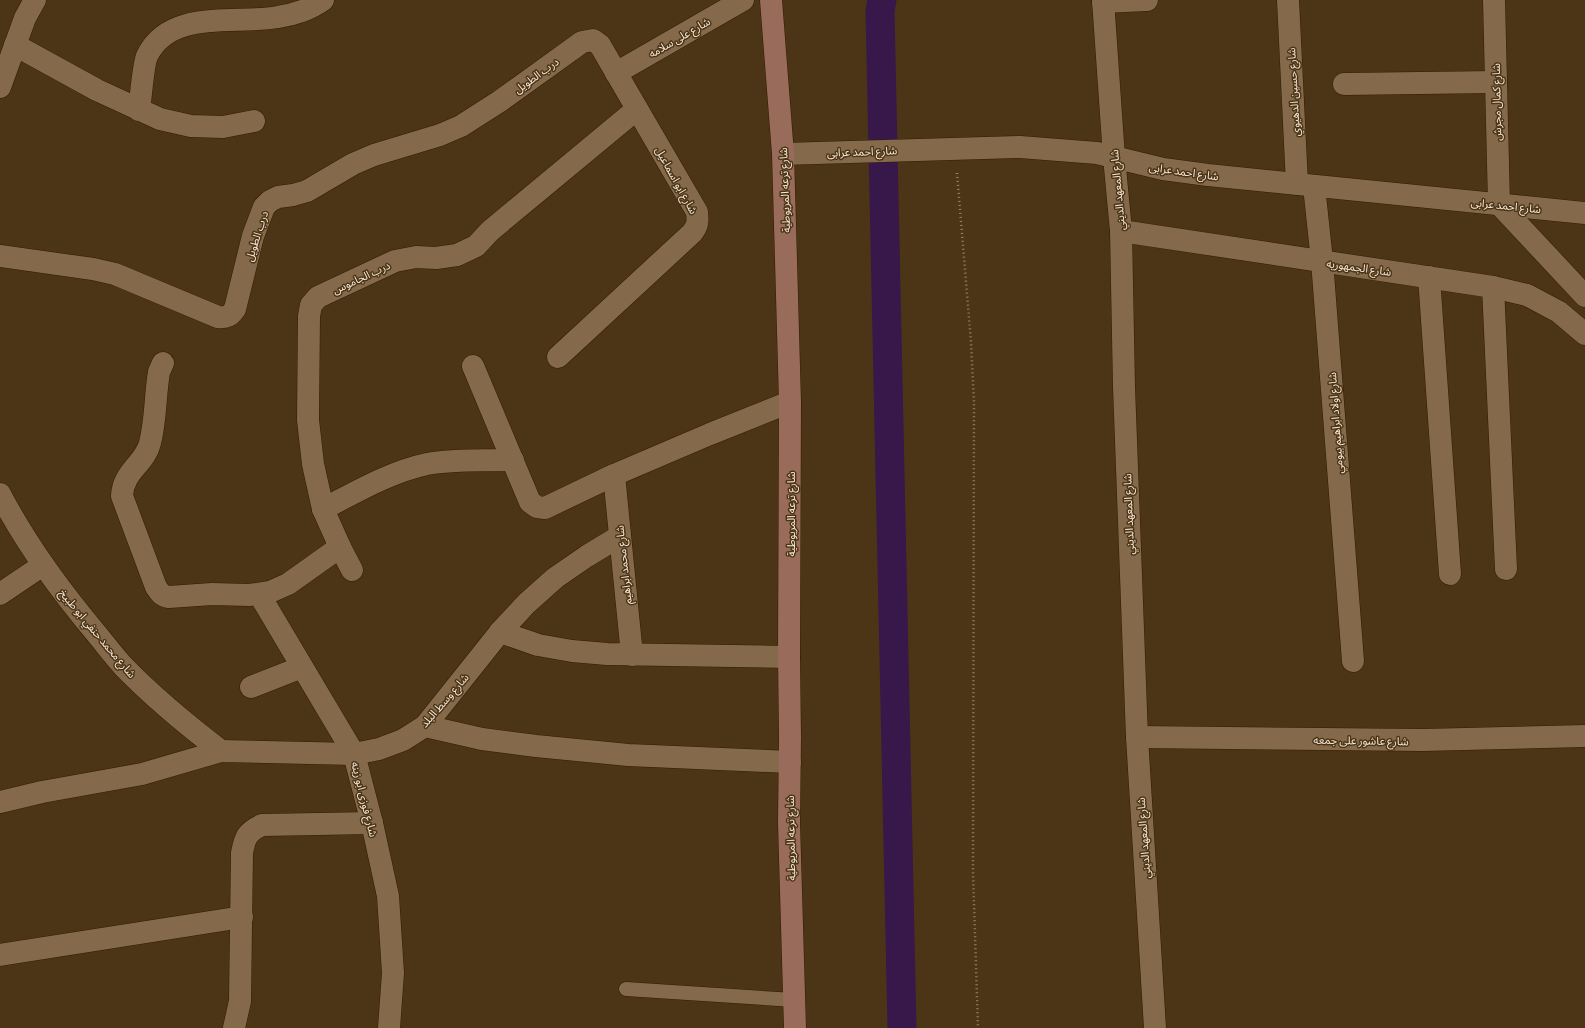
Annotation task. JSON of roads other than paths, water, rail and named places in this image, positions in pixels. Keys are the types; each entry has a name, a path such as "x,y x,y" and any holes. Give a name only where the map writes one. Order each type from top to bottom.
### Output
{"main road":[{"name":"شارع ترعه المريوطية","path":"771,0 783,154 790,402 789,824 795,1028"}],"street":[{"path":"0,87 25,18 36,0"},
{"path":"139,110 147,56 157,41 171,30 188,24 277,17 299,12 324,0"},
{"name":"شارع على سلامه","path":"616,73 743,0"},
{"path":"1103,1 1147,0"},
{"name":"شارع حسين الدهيوي","path":"1288,0 1306,185"},
{"name":"شارع كمال مجرش","path":"1494,0 1499,204"},
{"name":"شارع المعهد الديني","path":"1103,1 1114,157 1121,231 1124,387 1137,737 1155,1028"},
{"name":"شارع ابو اسماعيل","path":"558,357 697,227 698,220 697,212 600,45 593,40 587,40"},
{"name":"درب الطويل","path":"0,256 93,268 115,274 218,317 225,318 231,315 235,309 256,229 264,207 270,201 278,197 307,191 353,164 374,155 440,135 461,126 500,101 582,42 587,40"},
{"path":"15,45 97,90 160,119 191,126 223,127 254,121"},
{"path":"1344,84 1496,82"},
{"name":"درب الجاموس","path":"352,570 323,509 312,464 308,420 309,316 311,305 318,297 394,261 416,257 436,258 457,255 476,246 490,231 637,109"},
{"name":"شارع احمد عرابى","path":"783,154 920,149 955,150 1020,148 1074,150 1114,157 1163,169 1585,213"},
{"name":"شارع اولاد ابراهيم بيومي","path":"1306,185 1322,261 1353,661"},
{"path":"1499,204 1585,296"},
{"name":"شارع الجمهوريه","path":"1121,231 1493,287 1527,295 1558,312 1585,334"},
{"path":"1429,277 1450,574"},
{"path":"1493,287 1506,569"},
{"path":"163,363 159,372 150,444 126,478 122,486 122,496 156,587 164,596 169,597 212,594 249,595 270,592 288,584 340,547"},
{"path":"473,366 530,502 537,507 545,508 614,475 790,402"},
{"path":"323,509 394,474 426,464 461,461 513,460"},
{"name":"شارع محمد ابراهيم","path":"614,475 632,655"},
{"name":"شارع محمد حنفي ابو طبيخ","path":"0,494 16,525 43,565 76,610 124,667 177,717 221,751"},
{"name":"شارع وسط البلد","path":"0,802 42,792 142,774 221,751 354,754 379,749 403,740 424,726 500,632 526,604 555,578 620,536"},
{"path":"0,594 43,565"},
{"name":"شارع فوزى ابو زينه","path":"259,594 354,754 372,824 388,896 393,973 389,1028"},
{"path":"500,632 545,646 572,651 632,655 789,657"},
{"path":"251,686 302,667"},
{"path":"424,726 482,739 628,756 790,762"},
{"name":"شارع عاشور على جمعه","path":"1137,737 1423,740 1585,736"},
{"path":"234,1028 240,1001 242,853 244,839 254,829 262,825 372,824"},
{"path":"0,955 242,917"}],"lane":[{"path":"626,989 794,1000"}],"waterway":[{"path":"882,0 880,11 902,1028"}]}
